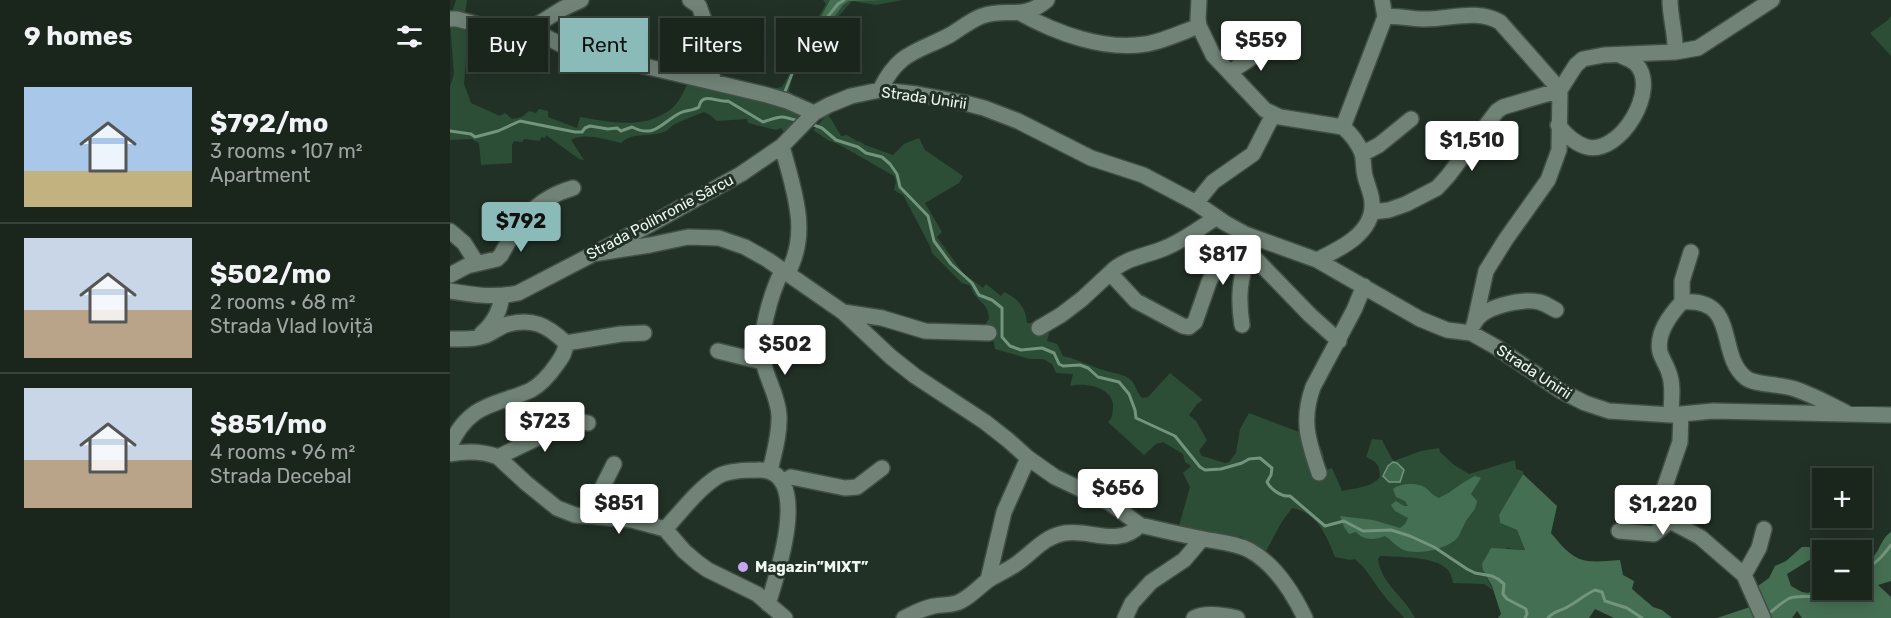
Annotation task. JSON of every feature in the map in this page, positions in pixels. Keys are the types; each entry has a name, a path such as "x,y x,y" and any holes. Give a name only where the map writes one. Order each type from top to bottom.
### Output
{"street":[{"path":"548,18 581,0"},
{"path":"690,0 699,6 707,28 713,82"},
{"path":"880,90 894,67 913,51 943,38 981,16 1031,11 1047,0"},
{"path":"1199,0 1198,19 1213,54 1265,110 1273,115 1343,126 1362,154 1365,177 1372,201 1372,212 1365,227 1357,236 1344,246 1317,260"},
{"path":"1343,126 1385,17 1382,0"},
{"path":"1670,0 1676,39 1675,52"},
{"path":"1473,327 1486,272 1506,239 1548,180 1558,150 1560,90 1576,65 1583,59 1618,54 1675,52 1698,48 1772,0"},
{"path":"1020,13 1049,28 1094,41 1123,45 1147,44 1200,26"},
{"path":"1385,17 1420,19 1473,15 1495,19 1560,90"},
{"path":"450,19 468,22"},
{"path":"548,39 575,50 781,99 814,113"},
{"path":"1230,72 1274,43"},
{"path":"1558,126 1566,135 1589,147 1603,146 1628,128 1642,96 1644,83 1638,65 1618,54"},
{"name":"Strada Unirii","path":"782,146 814,113 851,96 880,90 917,94 984,108 1018,121 1091,158 1143,175 1196,203 1245,234 1317,260 1420,319 1447,330 1473,327 1496,347 1561,391 1608,411 1676,415 1713,411 1891,415"},
{"path":"1372,212 1389,210 1406,204 1437,188 1497,111 1503,107 1560,90"},
{"path":"1196,203 1213,182 1253,154 1273,115"},
{"path":"1362,154 1379,145 1411,118"},
{"path":"770,471 779,417 778,406 763,362 762,344 768,307 774,289 797,254 800,216 782,146"},
{"name":"Strada Polihronie Sârcu","path":"450,291 482,296 518,293 620,241 741,174 782,146"},
{"path":"450,274 477,262 497,259 519,225 541,202 558,192 573,188"},
{"path":"1039,328 1082,299 1116,267 1178,242 1217,217"},
{"path":"450,231 464,243 477,262"},
{"path":"1110,273 1136,301 1183,327 1189,327 1195,322 1209,282 1220,260 1230,244 1245,234 1250,253 1338,341"},
{"path":"592,254 688,237 719,238 745,247 768,260 843,312 915,376 985,422 1055,477 1110,503 1140,525 1250,550 1280,577 1295,597 1305,618"},
{"path":"1691,252 1682,281 1682,302 1664,326 1660,345 1660,351 1670,374 1680,442 1664,489 1666,509 1670,521 1700,537 1744,575 1763,618"},
{"path":"1242,325 1239,292 1244,266 1250,253"},
{"path":"1319,473 1308,440 1306,420 1308,401 1364,286"},
{"path":"475,338 485,331 495,318 502,296"},
{"name":"Strada Unirii","path":"1682,302 1692,301 1703,304 1718,314 1726,332 1735,365 1739,372 1751,381 1794,388 1849,414"},
{"path":"1473,327 1482,315 1508,303 1540,302 1556,310"},
{"path":"843,312 882,318 925,331 989,333"},
{"path":"450,339 486,336 505,326 534,322 559,336 566,343 566,350 562,358 543,381 532,389 490,404 475,414 465,423 450,446"},
{"path":"566,343 621,334 644,333"},
{"path":"718,351 763,362"},
{"path":"498,457 564,425 578,421 588,423"},
{"path":"450,454 490,453 498,457 556,508 575,515 632,520 665,529 684,551 708,570 757,594 785,618"},
{"path":"988,580 1004,512 1028,458"},
{"path":"588,516 614,464"},
{"path":"783,482 791,477 837,486 857,487 882,468"},
{"path":"665,529 718,476 743,471 770,471 783,482 787,491 789,512 782,554 768,604"},
{"path":"1619,531 1654,534 1670,521"},
{"path":"904,618 932,606 957,611 988,580 1021,561 1033,549 1052,537 1074,533 1119,537 1134,532 1140,525"},
{"path":"1744,575 1759,548 1764,529"},
{"path":"1125,618 1132,603 1151,582 1184,560 1202,539"},
{"path":"1194,618 1197,615 1237,618"}],"shaded area":[{"path":"456,0 467,0 465,14 451,16"},
{"path":"823,0 903,0 876,5 852,1 837,18 818,18 826,4"},
{"path":"830,0 885,0 849,1 834,18 820,18"},
{"path":"1891,16 1891,56 1870,33"},
{"path":"450,23 468,27 464,84 471,103 500,116 505,113 512,119 522,117 529,111 536,113 539,109 548,111 548,117 577,128 580,117 625,123 647,121 671,109 689,81 791,106 800,115 796,124 788,132 784,132 781,128 776,130 748,123 747,119 717,121 704,112 673,125 666,131 631,137 621,143 589,137 571,140 584,160 579,159 546,135 545,138 541,137 540,141 524,139 522,142 514,141 512,163 481,165 479,143 472,139 450,140 450,87 454,74"},
{"path":"790,72 793,72 789,91 792,95 806,100 766,90 782,87"},
{"path":"828,114 841,136 847,135 858,142 893,155 904,144 919,138 925,150 963,176 959,183 925,203 942,232 937,237 963,273 983,288 986,284 1001,296 1004,292 1013,297 1023,308 1027,323 1042,323 1049,334 1047,341 1057,344 1063,356 1125,376 1132,381 1142,398 1148,397 1170,373 1203,400 1189,415 1196,421 1207,440 1199,451 1202,456 1225,463 1229,462 1236,453 1240,429 1249,413 1299,432 1312,427 1324,457 1322,460 1326,470 1332,468 1342,491 1367,485 1380,477 1377,464 1366,457 1372,439 1382,440 1394,461 1421,451 1439,448 1440,452 1454,465 1469,474 1515,460 1516,469 1523,471 1523,474 1499,516 1500,523 1517,530 1525,550 1507,548 1483,570 1493,590 1484,584 1453,583 1447,569 1434,562 1415,558 1380,556 1378,559 1384,576 1415,618 1404,618 1387,600 1360,563 1355,559 1335,557 1320,526 1301,510 1292,508 1265,553 1240,536 1236,541 1179,526 1190,487 1183,473 1191,466 1185,462 1183,454 1163,442 1156,444 1144,455 1108,422 1111,419 1113,408 1112,401 1104,391 1091,386 1070,386 1073,374 1056,373 1052,364 1043,359 1030,359 995,349 993,338 983,328 989,319 987,308 975,295 971,286 962,283 932,253 903,195 894,190 896,181 894,176 813,130"},
{"path":"1393,462 1404,470 1400,482 1389,482 1383,476"},
{"path":"1523,474 1557,506 1551,533 1567,551 1588,561 1620,560 1623,575 1634,581 1632,589 1653,607 1662,610 1672,618 1614,618 1595,609 1589,618 1498,618 1501,614 1482,564 1491,548 1525,550 1517,530 1500,523 1499,515"},
{"path":"1475,476 1481,478 1471,494 1477,501 1475,508 1456,540 1437,549 1423,552 1410,551 1401,549 1385,536 1369,539 1356,532 1349,534 1340,516 1373,520 1400,528 1408,518 1395,511 1391,505 1396,501 1408,506 1405,501 1396,497 1393,489 1415,484 1424,487 1439,498"},
{"path":"1891,532 1891,581 1878,585 1891,597 1891,618 1802,618 1797,611 1792,618 1772,618 1757,589 1758,586 1769,578 1775,566 1786,561 1802,547 1812,549 1812,558 1787,574 1791,586 1802,592 1812,591 1812,600 1872,600 1872,558"},
{"path":"1753,606 1758,618 1717,618"}],"waterway":[{"path":"784,94 796,64 821,25 844,0"},
{"path":"450,131 471,134 475,137 498,131 520,121 575,132 582,132 590,126 617,128 621,131 632,127 647,131 658,128 680,113 699,107 701,102 707,99 728,101 763,122 780,117 799,121"},
{"path":"811,124 822,128 836,140 882,157 890,164 897,174 900,187 928,216 934,241 951,264 972,283 979,295 992,300 1002,308 1002,337 1010,346 1021,350 1042,348 1054,353 1059,364 1063,366 1080,365 1088,368 1098,377 1119,382 1129,394 1136,418 1175,436 1205,470 1221,469 1249,459 1260,458 1272,468 1267,482 1271,488 1280,494 1290,496 1325,526 1344,521 1363,531 1391,530 1434,547 1475,573 1498,579 1504,584 1503,594 1507,599 1526,609 1525,618"},
{"path":"1872,564 1891,545"},
{"path":"1548,618 1595,590 1602,592 1605,601 1627,608 1642,618"},
{"path":"1766,615 1790,598 1812,596"}],"place":[{"name":"Magazin”MIXT”","path":"743,567"}]}
